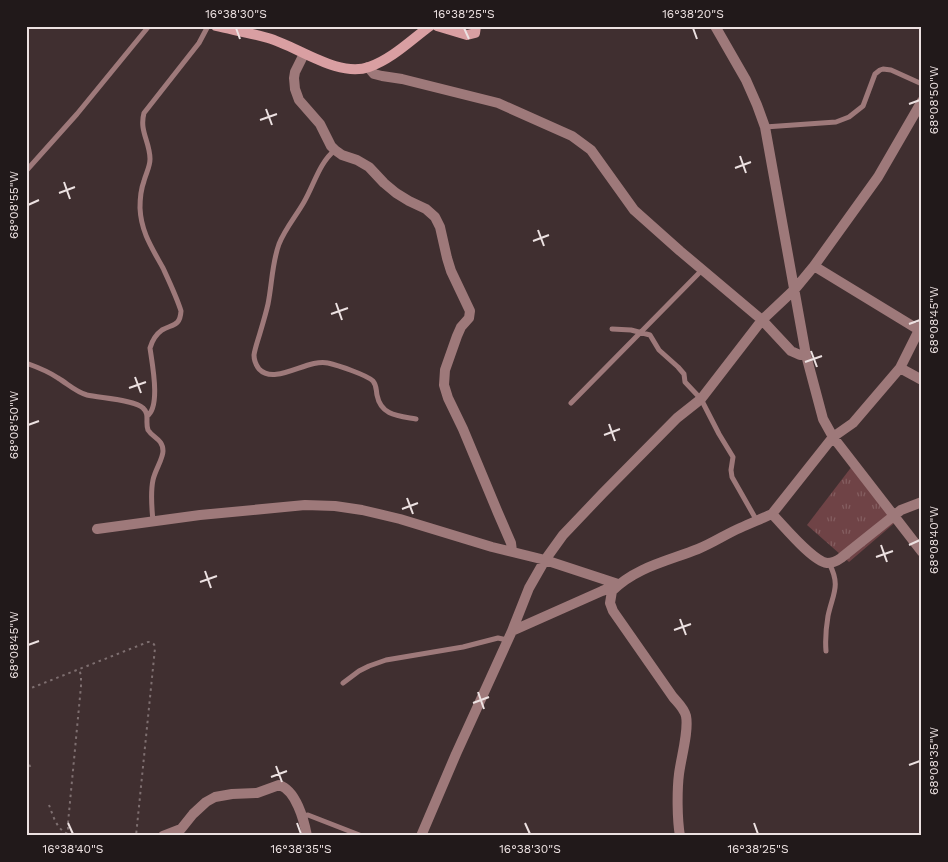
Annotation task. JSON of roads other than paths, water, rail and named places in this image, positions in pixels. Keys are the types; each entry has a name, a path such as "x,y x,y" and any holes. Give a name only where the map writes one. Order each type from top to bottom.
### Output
{"street":[{"path":"216,26 267,37 322,61 345,68 358,69 368,67 391,55 430,26"},
{"path":"437,26 468,35 475,32 476,26"},
{"path":"715,26 746,80 765,127 806,355 823,419 833,437 922,552"},
{"path":"304,54 294,78 296,94 302,104 314,115 334,150 369,167 389,189 402,198 426,209 438,222 451,271 470,311 469,318 458,332 445,370 446,392 464,429 511,543 512,551"},
{"path":"368,67 374,74 402,79 498,103 572,136 591,150 634,210 762,320 791,351 796,354 806,355"},
{"path":"421,836 510,636 529,588 563,535 677,418 701,399 762,320 795,289 814,266 878,177 922,102"},
{"path":"510,636 602,591 615,587 642,569 700,548 772,514 833,437 853,423 900,368 920,327 814,266"},
{"path":"900,368 922,380"},
{"path":"772,514 814,557 829,563 841,558 894,515 922,502"},
{"path":"97,529 200,515 305,505 335,506 362,510 546,560 615,587"},
{"path":"615,587 610,603 613,611 684,710 686,717 687,728 678,776 678,825 680,836"},
{"path":"163,836 181,829 193,814 206,802 215,797 257,793 279,785 285,788 292,796 302,816 307,836"}],"lane":[{"path":"26,171 83,108 149,26"},
{"path":"147,416 151,413 155,396 151,344 159,333 178,322 181,311 163,268 150,247 142,224 140,199 150,158 148,144 142,128 142,118 199,42 208,26"},
{"path":"765,127 836,122 849,117 863,106 875,74 880,70 891,70 922,84"},
{"path":"334,150 324,161 304,202 278,246 268,303 254,359 261,370 268,374 288,372 316,362 328,362 369,377 375,384 379,400 386,410 391,414 416,419"},
{"path":"571,402 702,270"},
{"path":"612,329 640,332 650,336 659,350 684,374 686,382 701,399 733,457 732,477 757,522"},
{"path":"26,363 48,372 72,388 87,395 141,406 146,411 148,429 160,441 163,448 163,456 155,473 152,488 153,522"},
{"path":"826,651 827,623 835,590 834,576 829,563"},
{"path":"342,683 359,671 386,660 463,647 510,636"},
{"path":"302,816 308,815 362,836"}]}
